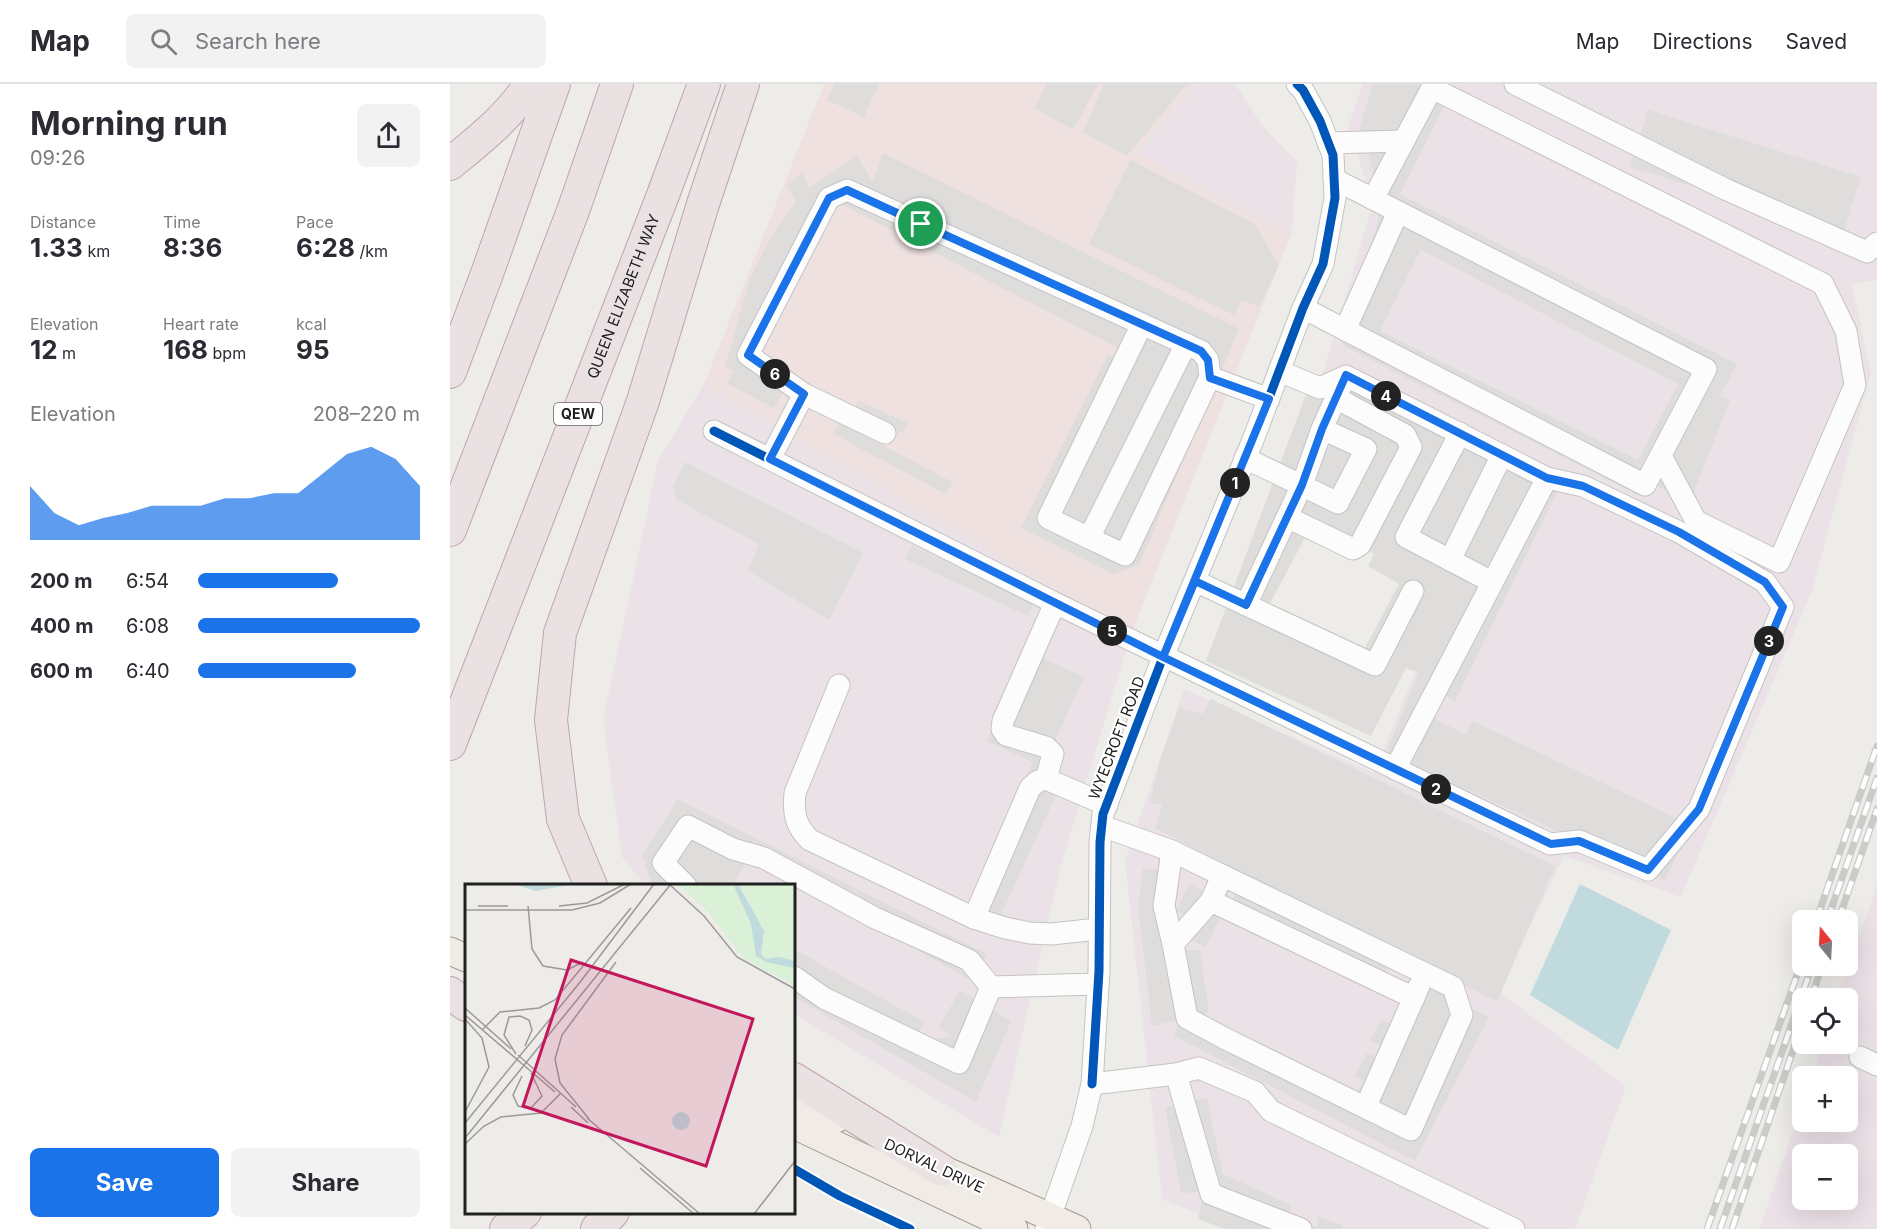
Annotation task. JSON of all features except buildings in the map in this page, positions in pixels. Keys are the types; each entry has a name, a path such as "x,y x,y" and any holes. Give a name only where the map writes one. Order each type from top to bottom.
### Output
{"highway":[{"path":"450,164 491,130 520,100 530,84"},
{"path":"450,372 554,84"},
{"path":"450,530 573,211 617,84"},
{"name":"QUEEN ELIZABETH WAY","path":"450,744 659,206 704,84"},
{"path":"591,884 563,819 551,720 560,633 643,401 703,204 743,84"},
{"path":"450,993 465,1004"},
{"path":"795,1080 941,1170"},
{"path":"506,1229 523,1214"},
{"path":"597,1229 611,1214"}],"main road":[{"path":"450,951 465,958"},
{"path":"450,985 465,991"},
{"name":"DORVAL DRIVE","path":"795,1099 1048,1224 1077,1229"},
{"name":"DORVAL DRIVE","path":"795,1125 1014,1229"}],"street":[{"name":"WYECROFT ROAD","path":"1048,1224 1082,1125 1092,1084 1098,984 1100,842 1107,805 1163,657 1269,399 1303,308 1323,264 1335,198 1333,155 1320,121 1303,90 1297,84"},
{"path":"1515,84 1541,90 1725,189 1867,252 1877,243"},
{"path":"1373,199 1432,88 1823,284 1846,331 1856,385 1779,562 1696,521 1661,456"},
{"path":"1328,143 1404,141"},
{"path":"1303,308 1645,485 1706,369 1334,179"},
{"path":"885,433 804,394 748,355 829,198 847,190 1143,324 1201,351 1208,360 1210,378 1125,555 1048,518 1143,324"},
{"path":"1345,330 1398,212"},
{"path":"1089,537 1186,344"},
{"path":"1279,371 1320,388 1346,375"},
{"path":"1246,605 1302,485 1322,429 1346,375"},
{"path":"714,431 1163,657 1551,844 1579,841 1648,870 1699,809 1783,607 1765,582 1679,532 1583,486 1547,478 1346,375"},
{"path":"1210,378 1269,399"},
{"path":"770,459 804,394"},
{"path":"1287,518 1353,549 1360,545 1411,447 1405,435 1335,398"},
{"path":"1245,458 1338,503 1366,449 1322,429"},
{"path":"1460,433 1406,537 1492,582"},
{"path":"1450,560 1502,455"},
{"path":"1395,769 1547,478"},
{"path":"1195,581 1375,665 1413,591"},
{"path":"1047,779 1053,754 1046,747 1006,735 1002,729 1003,721 1055,603"},
{"path":"839,685 795,793 794,811 800,831 810,840 974,918 1030,933 1051,934 1098,929"},
{"path":"974,918 1030,788 1038,781 1047,779 1107,805"},
{"path":"685,884 663,863 688,825 733,849 764,858 875,918 969,960 991,987"},
{"path":"1102,826 1172,851 1453,987 1462,1015 1411,1130 1187,1018 1164,906 1172,851"},
{"path":"1173,944 1212,901 1222,876"},
{"path":"1212,901 1414,998"},
{"path":"1366,1106 1425,974"},
{"path":"795,978 824,998 959,1063 991,987"},
{"path":"991,987 1098,984"},
{"path":"1092,1084 1176,1074 1198,1068 1255,1092 1271,1112 1514,1229"},
{"path":"1176,1074 1211,1194 1301,1229"}],"shaded area":[{"path":"824,84 1196,84 1136,153 1292,232 1131,634 704,384"},
{"path":"834,84 879,84 864,117 827,100"},
{"path":"1047,84 1098,84 1073,130 1034,108"},
{"path":"1104,84 1187,84 1127,156 1083,132"},
{"path":"1196,84 1235,84 1262,125 1297,162 1292,232 1136,153"},
{"path":"1363,84 1877,84 1877,280 1852,284 1871,373 1812,591 1681,897 1564,856 1499,992 1626,1086 1575,1229 1237,1229 1162,1199 1125,861 1184,689 1374,773 1448,592 1322,377 1373,203 1348,126"},
{"path":"1372,84 1426,84 1449,96 1400,194 1737,364 1720,396 1730,400 1690,502 1646,481 1638,495 1342,345 1383,203 1360,128","holes":["1421,250 1678,384 1638,460 1380,331"]},
{"path":"1648,110 1861,177 1843,233 1630,167"},
{"path":"883,153 1239,329 1139,565 1113,574 1021,528 1108,354 1121,359 1124,351 835,201 759,351 794,372 774,408 728,384 733,370 725,367 750,278 769,240 796,201 787,186 803,172 809,188 857,156 873,182"},
{"path":"1130,160 1255,224 1279,265 1259,307 1242,300 1234,315 1089,244"},
{"path":"1352,368 1565,476 1455,701 1441,693 1434,705 1437,720 1466,735 1473,721 1691,825 1665,880 1386,753 1419,673 1406,668 1371,736 1206,661 1310,384 1326,373","holes":["1314,521 1374,554 1368,566 1399,584 1361,655 1269,605"]},
{"path":"704,384 1131,634 1060,869 999,1137 795,1015 795,884 644,884 622,857 603,719 658,461"},
{"path":"858,401 908,423 903,433 853,411"},
{"path":"839,422 952,482 946,494 833,434"},
{"path":"685,462 863,553 829,620 748,571 759,544 677,500 673,486"},
{"path":"912,546 1034,603 1028,616 905,559"},
{"path":"1028,651 1084,677 1042,768 1064,778 1000,917 969,902 1033,762 987,741"},
{"path":"1211,699 1555,866 1497,1002 1155,828 1162,805 1150,803 1159,763 1179,708 1202,714"},
{"path":"678,799 987,954 974,982 750,855 734,884 652,884 642,855"},
{"path":"1143,868 1172,872 1171,923 1185,950 1200,950 1209,1013 1152,1026 1138,906"},
{"path":"1189,884 1217,898 1210,913 1220,918 1206,947 1186,938 1195,920 1176,911"},
{"path":"1877,885 1877,1229 1759,1229 1793,1132 1858,1132 1858,1066 1815,1066 1819,1054 1858,1054 1858,988 1842,988 1846,976 1858,976 1858,941"},
{"path":"1237,890 1389,965 1383,978 1231,902"},
{"path":"795,950 924,1022 919,1033 931,1040 950,1036 939,1027 960,990 1011,1021 976,1102 795,998"},
{"path":"1421,982 1489,1017 1415,1161 1174,1036 1179,1023 1356,1095 1364,1081 1355,1076 1367,1053 1377,1058 1383,1046 1370,1040 1381,1019 1397,1027"},
{"path":"1207,1098 1223,1174 1291,1205 1287,1218 1317,1227 1318,1216 1343,1226 1341,1229 1225,1229 1198,1219 1204,1192 1181,1193 1165,1107"}],"water":[{"path":"1580,884 1671,930 1618,1050 1530,995"}],"railway":[{"path":"1820,910 1877,746"},
{"path":"1831,910 1877,778"},
{"path":"1842,910 1877,809"},
{"path":"1707,1229 1797,976"},
{"path":"1720,1229 1809,976"},
{"path":"1815,988 1819,976"},
{"path":"1732,1229 1792,1053"}],"cycle path":[{"path":"1092,1084 1099,971 1100,842 1103,814 1163,657 1253,440 1303,308 1323,264 1335,198 1333,155 1320,121 1303,90 1297,84"},
{"path":"714,431 1055,603 1550,844"},
{"path":"795,1170 840,1196 910,1229"}],"route":[{"path":"921,224 847,190 829,198 748,355 804,394 770,459 1163,657 1195,581 1246,605 1302,485 1322,429 1346,375 1547,478 1583,486 1679,532 1765,582 1783,607 1699,809 1648,870 1579,841 1551,844 1163,657 1269,399 1210,378 1208,360 1201,351 921,224"}]}
